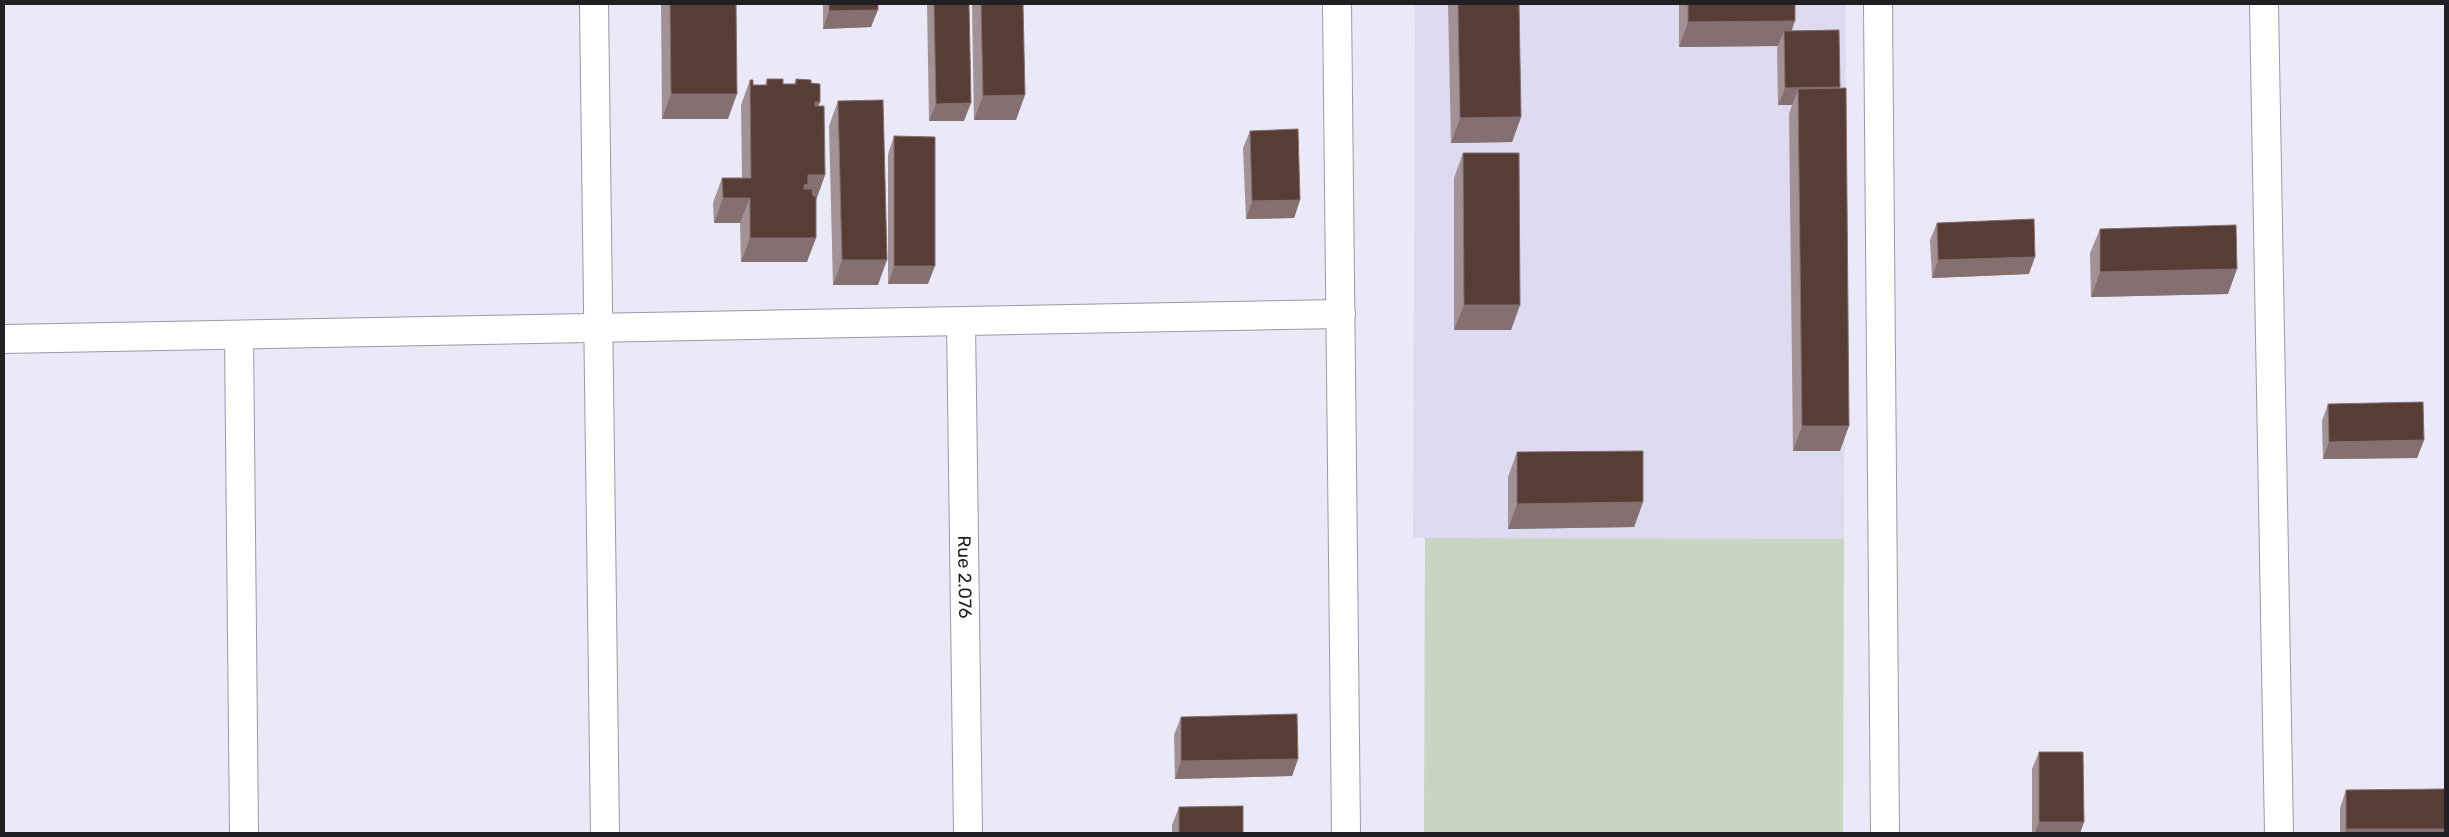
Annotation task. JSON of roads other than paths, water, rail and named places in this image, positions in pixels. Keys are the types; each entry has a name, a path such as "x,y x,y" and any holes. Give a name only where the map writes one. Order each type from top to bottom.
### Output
{"street":[{"path":"594,4 605,833"},
{"path":"1337,4 1346,833"},
{"path":"1878,4 1886,833"},
{"path":"2264,4 2279,833"},
{"path":"4,339 1341,314"},
{"name":"Rue 2.076","path":"961,322 968,833"},
{"path":"240,335 244,833"}]}
